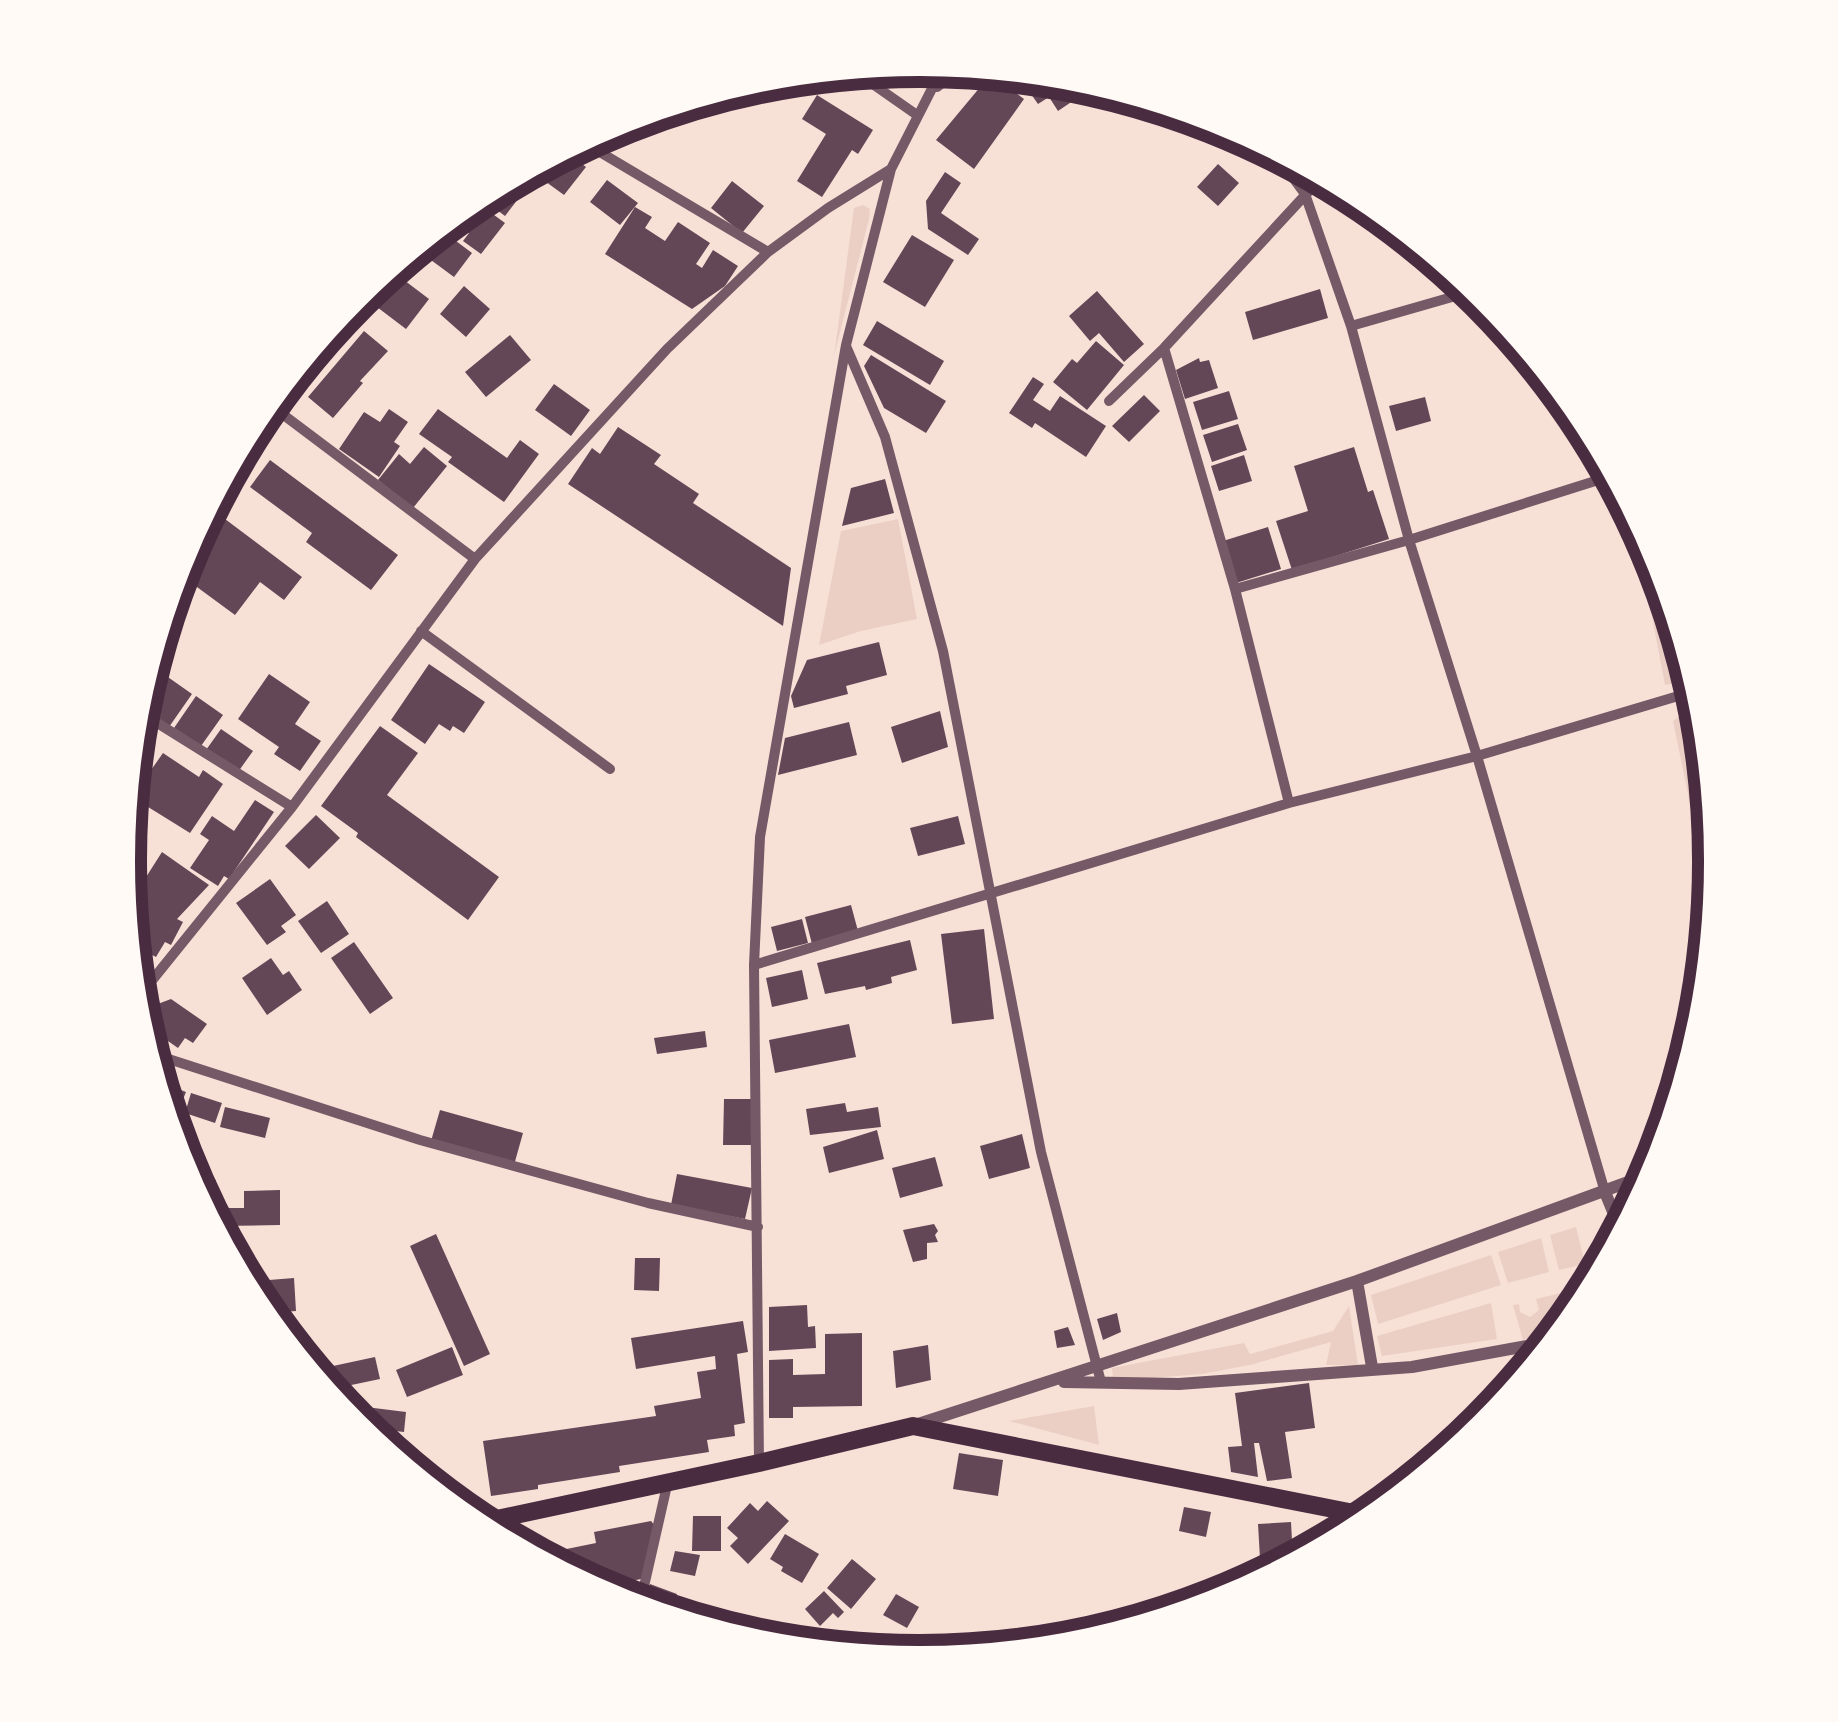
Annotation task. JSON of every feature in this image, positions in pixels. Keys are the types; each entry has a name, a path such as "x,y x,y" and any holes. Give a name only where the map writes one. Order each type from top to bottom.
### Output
{"highway":[{"path":"502,1518 913,1426 1346,1511"}],"street":[{"path":"759,1463 754,965 760,836 846,345 892,169 936,83"},
{"path":"932,90 941,83"},
{"path":"873,84 917,114"},
{"path":"600,152 768,252"},
{"path":"150,982 292,808 475,559 667,349 768,252 828,208 892,169"},
{"path":"1109,401 1164,348 1311,189"},
{"path":"1314,191 1409,540 1478,756 1613,1212"},
{"path":"1352,326 1454,297"},
{"path":"846,345 886,437 943,651 1041,1152 1100,1382"},
{"path":"1164,348 1235,589 1290,802"},
{"path":"282,413 475,559"},
{"path":"1235,589 1409,540 1597,480"},
{"path":"422,632 610,769"},
{"path":"754,965 1290,802 1478,756 1680,695"},
{"path":"153,721 292,808"},
{"path":"166,1058 420,1140 758,1228"},
{"path":"913,1426 1357,1281 1627,1183"},
{"path":"1357,1281 1372,1367"},
{"path":"1057,1382 1179,1384 1412,1367 1528,1346"},
{"path":"644,1588 668,1480"}],"shaded area":[{"path":"863,205 870,209 869,219 834,356 854,208"},
{"path":"340,342 296,399 301,387"},
{"path":"898,519 917,619 819,645 841,531"},
{"path":"1646,583 1677,683 1665,685"},
{"path":"1684,718 1697,839 1673,721"},
{"path":"1576,1227 1584,1264 1559,1270 1550,1235"},
{"path":"1541,1238 1549,1272 1508,1283 1498,1252"},
{"path":"1491,1255 1501,1285 1378,1324 1371,1295"},
{"path":"1568,1291 1535,1338 1523,1340 1513,1305 1519,1304 1520,1312 1530,1317 1539,1310 1536,1299"},
{"path":"1491,1303 1497,1339 1382,1356 1377,1336"},
{"path":"1349,1306 1358,1365 1326,1365 1331,1342 1202,1374 1113,1381 1112,1368 1244,1343 1250,1354 1333,1331"},
{"path":"1094,1406 1099,1445 1009,1421"}],"building":[{"path":"982,85 1009,88 1024,99 974,169 936,140"},
{"path":"1028,90 1077,98 1058,111 1049,97 1038,104"},
{"path":"817,95 873,130 858,154 852,150 822,197 797,181 826,134 802,119"},
{"path":"579,161 586,167 564,195 543,180"},
{"path":"1218,164 1239,183 1218,206 1197,187"},
{"path":"945,172 961,183 941,213 979,239 968,255 928,229 926,201"},
{"path":"607,180 638,203 620,225 590,202"},
{"path":"732,181 764,206 742,233 711,208"},
{"path":"525,190 505,216 495,208"},
{"path":"635,207 652,217 645,228 665,241 678,222 710,243 696,264 702,268 713,250 738,266 725,286 692,309 605,254"},
{"path":"490,212 505,223 481,254 463,241 469,233 464,229"},
{"path":"912,235 954,260 925,307 883,282"},
{"path":"452,238 472,253 454,277 428,258"},
{"path":"403,279 429,299 406,329 375,305"},
{"path":"464,286 490,309 466,337 440,314"},
{"path":"1320,289 1328,318 1253,340 1245,312"},
{"path":"1097,291 1144,344 1124,362 1099,333 1090,341 1069,316"},
{"path":"877,321 944,361 930,385 863,345"},
{"path":"364,331 388,351 333,418 308,397"},
{"path":"510,335 531,360 486,397 465,372"},
{"path":"1096,341 1124,365 1087,410 1053,382 1072,359 1077,363"},
{"path":"871,355 946,401 926,433 884,408 864,366"},
{"path":"1199,358 1200,362 1209,360 1218,388 1185,399 1176,370"},
{"path":"1033,377 1044,384 1033,400 1050,411 1060,396 1106,426 1086,457 1035,423 1032,428 1009,413"},
{"path":"554,384 590,410 571,436 535,410"},
{"path":"1229,391 1238,419 1202,430 1193,402"},
{"path":"1144,395 1160,411 1129,442 1112,426"},
{"path":"1425,397 1431,421 1396,431 1389,406"},
{"path":"389,409 408,422 394,442 400,446 379,477 339,449 364,412 380,422"},
{"path":"438,409 507,458 520,440 539,454 504,502 448,462 452,457 419,434"},
{"path":"1238,424 1247,450 1212,462 1203,435"},
{"path":"618,427 661,455 654,464 699,494 693,503 791,568 783,626 568,484 592,448 600,454"},
{"path":"424,447 447,466 413,508 378,480 399,454 410,464"},
{"path":"1354,447 1389,539 1292,570 1276,521 1308,511 1294,466"},
{"path":"1244,455 1252,481 1219,491 1211,466"},
{"path":"270,460 398,555 371,590 306,542 312,533 250,487"},
{"path":"885,479 894,513 842,526 851,488"},
{"path":"225,519 302,577 284,600 260,582 235,615 192,584 213,535"},
{"path":"1268,527 1281,569 1236,583 1223,541"},
{"path":"879,642 887,675 846,686 848,694 794,708 791,696 807,660"},
{"path":"429,664 485,702 464,733 439,724 425,744 391,720"},
{"path":"269,674 310,702 295,724 321,741 300,771 274,754 279,747 238,719"},
{"path":"165,675 192,694 169,727 154,716"},
{"path":"196,696 223,715 201,746 174,728"},
{"path":"940,711 948,747 902,763 891,727"},
{"path":"849,722 857,755 778,775 785,738"},
{"path":"380,726 418,753 387,795 499,877 468,920 356,837 358,833 321,806"},
{"path":"221,729 253,751 238,772 206,750"},
{"path":"163,753 199,777 203,770 223,784 190,833 143,804 145,778"},
{"path":"255,800 274,812 229,879 224,876 218,886 190,868 209,840 200,834 212,816 234,831"},
{"path":"316,815 340,838 309,869 285,846"},
{"path":"958,816 965,844 918,856 910,828"},
{"path":"162,852 209,885 177,919 183,922 171,945 165,942 156,957 146,952 141,884"},
{"path":"270,879 296,915 281,926 286,932 267,945 236,903"},
{"path":"327,901 349,934 321,953 298,921"},
{"path":"851,905 858,931 812,944 805,917"},
{"path":"802,919 808,943 777,951 771,927"},
{"path":"984,929 994,1019 952,1024 941,934"},
{"path":"910,940 917,970 866,990 865,986 825,994 817,963"},
{"path":"354,942 393,998 370,1014 331,958"},
{"path":"271,958 283,975 289,971 302,990 267,1015 242,978"},
{"path":"802,970 808,999 772,1007 766,978"},
{"path":"171,999 207,1024 193,1043 185,1038 178,1048 161,1036 155,1005"},
{"path":"849,1024 856,1057 775,1073 769,1040"},
{"path":"705,1031 707,1047 657,1054 654,1038"},
{"path":"175,1088 186,1092 180,1106"},
{"path":"191,1093 222,1103 215,1123 185,1113"},
{"path":"724,1099 753,1099 752,1145 723,1145"},
{"path":"845,1103 847,1112 878,1107 881,1127 810,1135 806,1109"},
{"path":"225,1107 270,1118 265,1138 220,1127"},
{"path":"440,1110 523,1133 514,1165 431,1141"},
{"path":"877,1130 884,1159 829,1173 823,1147"},
{"path":"1022,1134 1030,1168 989,1179 980,1146"},
{"path":"935,1157 943,1186 900,1198 892,1168"},
{"path":"677,1174 752,1188 745,1219 671,1205"},
{"path":"280,1190 280,1225 232,1226 223,1208 244,1208 244,1191"},
{"path":"934,1224 938,1242 927,1243 927,1259 913,1262 903,1230"},
{"path":"436,1234 490,1354 464,1366 410,1246"},
{"path":"635,1258 660,1258 659,1291 634,1290"},
{"path":"294,1278 296,1311 285,1312 270,1290 269,1280"},
{"path":"807,1305 808,1327 815,1326 816,1348 769,1351 769,1307"},
{"path":"1117,1313 1121,1332 1103,1340 1097,1319"},
{"path":"743,1321 748,1352 737,1354 745,1423 734,1425 735,1436 707,1440 709,1452 619,1466 620,1472 491,1496 483,1441 656,1416 654,1406 701,1398 697,1372 716,1369 715,1356 636,1369 631,1338"},
{"path":"1068,1327 1075,1345 1057,1348 1054,1331"},
{"path":"862,1333 862,1406 793,1407 793,1418 769,1418 769,1360 793,1359 793,1375 825,1374 825,1334"},
{"path":"928,1345 931,1380 896,1388 893,1351"},
{"path":"452,1347 463,1375 407,1397 396,1370"},
{"path":"375,1357 380,1379 346,1386 335,1375 333,1366"},
{"path":"1309,1383 1315,1428 1285,1432 1292,1478 1267,1481 1259,1443 1254,1443 1258,1477 1231,1472 1228,1447 1242,1446 1235,1393"},
{"path":"365,1407 406,1412 404,1432 389,1430"},
{"path":"959,1453 1003,1460 998,1496 953,1489"},
{"path":"767,1501 789,1521 748,1564 730,1546 738,1538 727,1528 750,1503 758,1511"},
{"path":"1184,1507 1211,1512 1206,1537 1179,1531"},
{"path":"693,1516 721,1516 721,1551 692,1551"},
{"path":"651,1521 656,1527 641,1579 626,1582 559,1551 596,1543 594,1532"},
{"path":"1291,1522 1292,1543 1260,1560 1258,1524"},
{"path":"785,1534 819,1554 802,1583 770,1559"},
{"path":"675,1551 700,1555 695,1576 670,1571"},
{"path":"852,1559 876,1579 851,1609 827,1588"},
{"path":"650,1584 677,1594 675,1600 648,1590"},
{"path":"824,1591 844,1612 838,1618 833,1613 820,1626 805,1609"},
{"path":"896,1594 919,1607 907,1628 883,1615"}]}
